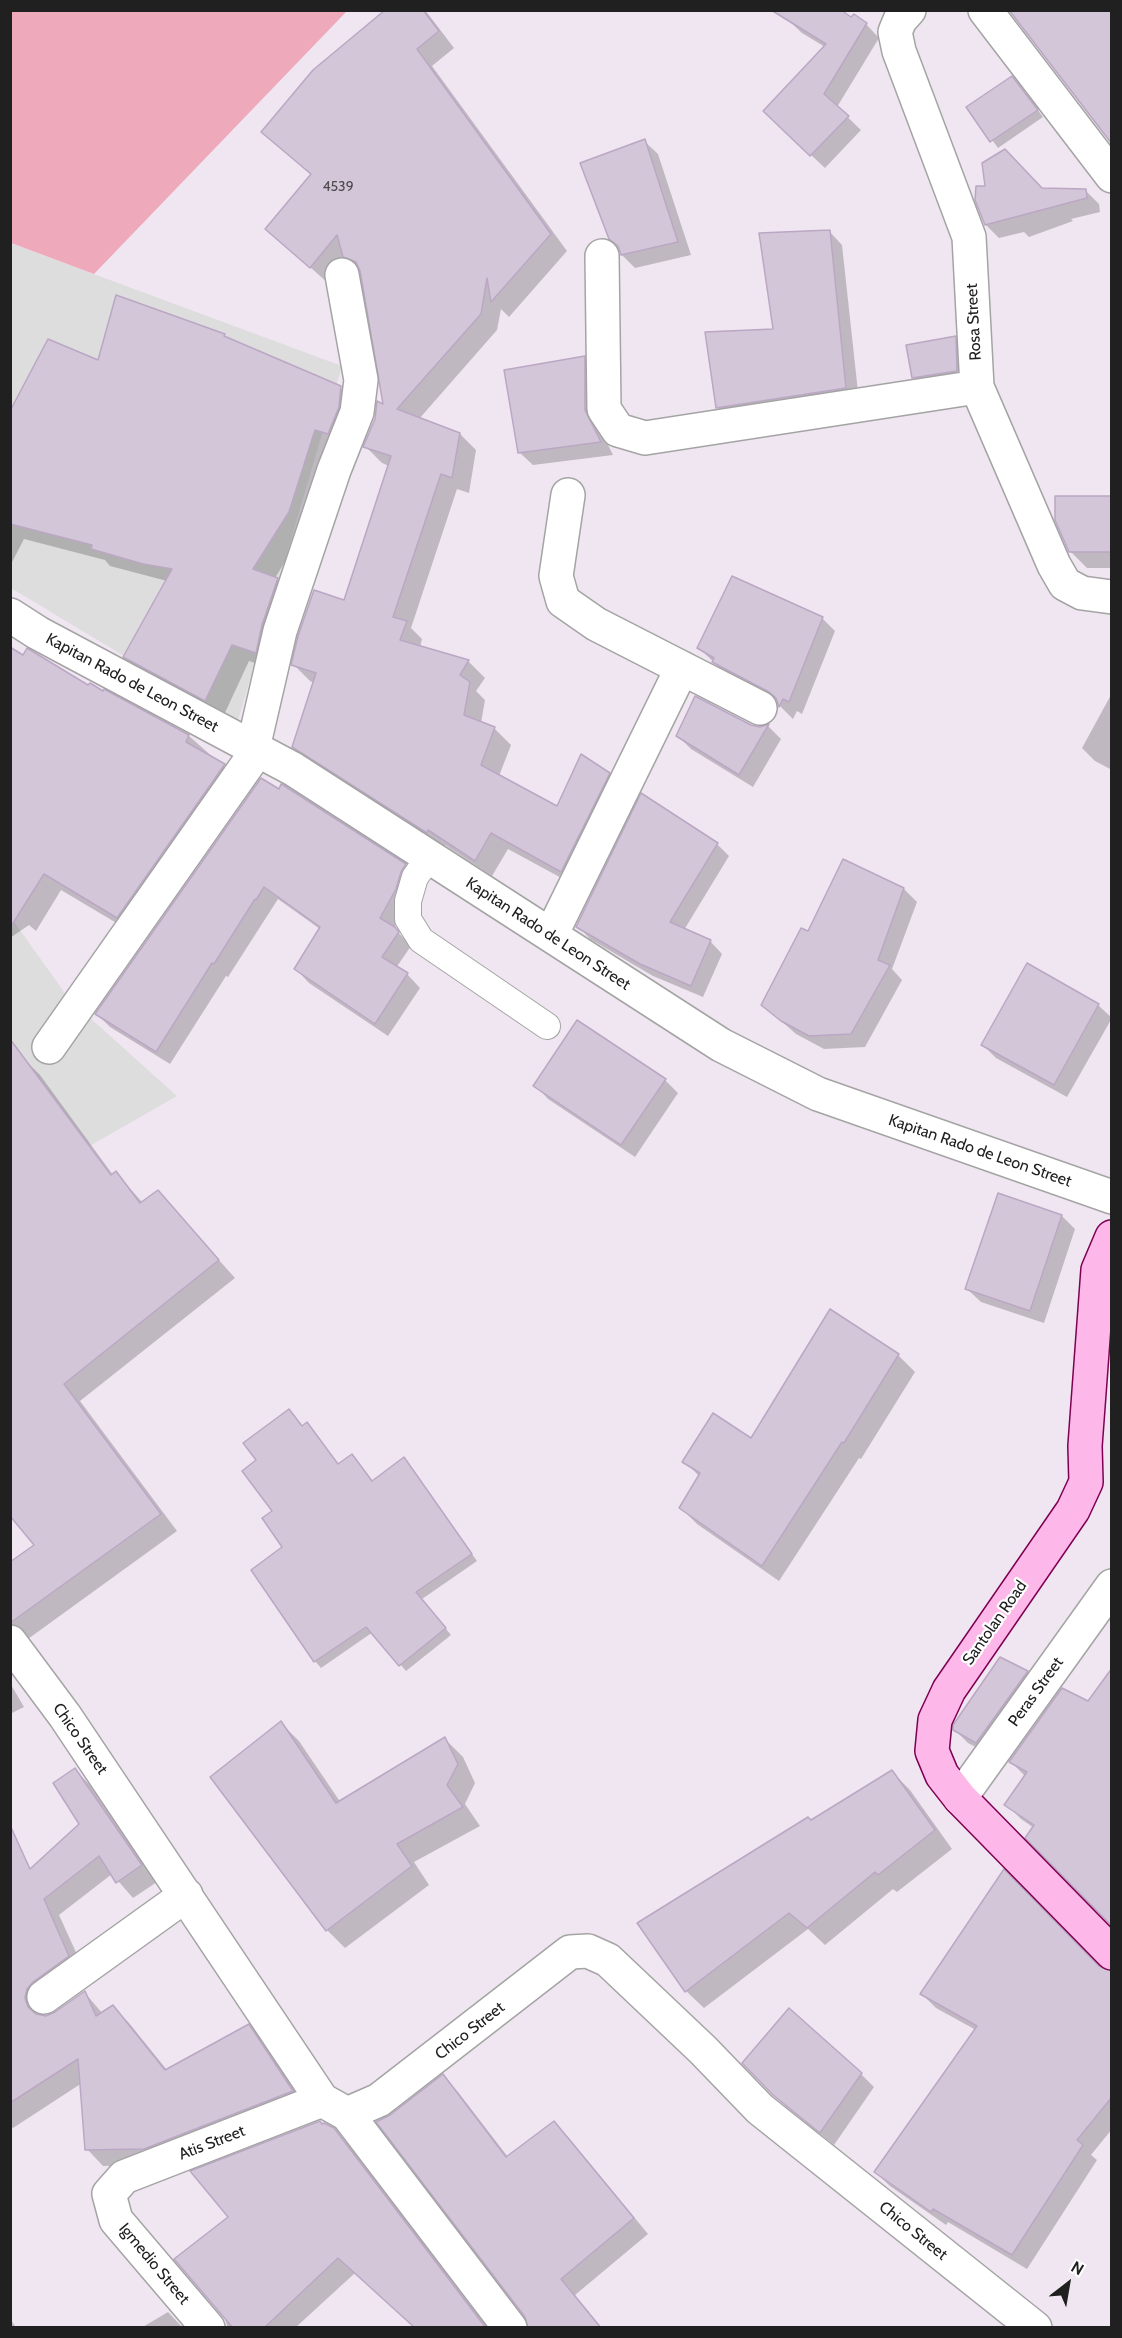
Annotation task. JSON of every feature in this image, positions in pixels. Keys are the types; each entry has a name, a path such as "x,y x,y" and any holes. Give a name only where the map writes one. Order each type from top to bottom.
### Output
{"street":[{"name":"Rosa Street","path":"909,10 900,20 895,32 899,51 969,237 977,387 1054,565 1065,584 1082,593 1112,597"},
{"path":"985,10 1112,176"},
{"path":"602,256 604,409 618,430 645,438 977,387"},
{"path":"49,1047 250,761 280,631 334,470 357,412 361,380 342,275"},
{"path":"568,495 556,576 563,601 596,624 760,708"},
{"name":"Kapitan Rado de Leon Street","path":"10,615 38,633 293,769 722,1045 818,1094 1112,1197"},
{"path":"551,935 682,668"},
{"name":"Santolan Road","path":"1112,1238 1098,1270 1084,1446 1086,1482 1073,1510 949,1689 935,1720 933,1751 942,1775 960,1798 1112,1953"},
{"name":"Peras Street","path":"960,1798 1112,1586"},
{"name":"Chico Street","path":"10,1642 65,1716 335,2107 379,2100 570,1952 588,1951 608,1960 703,2050 760,2109 1035,2328"},
{"path":"44,1997 186,1894"},
{"path":"335,2107 510,2328"},
{"name":"Atis Street","path":"109,2194 124,2177 335,2107"},
{"name":"Igmedio Street","path":"109,2194 116,2220 208,2328"}],"lane":[{"path":"429,858 415,877 408,901 408,919 421,940 547,1026"}],"shaded area":[{"path":"10,11 347,11 94,274 11,243"},
{"path":"10,243 342,366 237,724 11,588"},
{"path":"10,916 69,999 177,1096 11,1191"}],"building":[{"path":"385,10 423,10 439,31 417,49 551,234 491,302 487,278 481,314 397,409 460,433 452,478 441,474 393,617 407,621 400,640 469,660 460,675 470,682 464,715 495,727 481,765 557,806 581,754 610,773 561,872 491,833 475,861 292,747 316,673 291,665 298,636 314,590 344,600 391,456 363,447 375,419 377,401 383,404 360,271 356,262 343,257 337,235 310,268 265,229 311,174 261,132 313,70"},
{"path":"771,10 841,10 851,17 854,14 867,23 824,94 849,116 810,156 763,111 826,44"},
{"path":"1009,10 1112,10 1112,144"},
{"path":"1012,76 1038,110 990,142 966,107"},
{"path":"645,139 678,242 621,255 618,246 609,239 580,163"},
{"path":"1005,149 1042,188 1086,189 1087,198 985,225 975,200 976,186 985,186 982,163"},
{"path":"830,230 846,388 716,408 705,332 773,329 759,233"},
{"path":"116,295 225,334 224,336 341,386 339,407 328,434 315,430 289,512 253,569 278,578 262,625 256,653 232,645 205,701 123,657 172,569 143,564 91,549 92,545 10,524 10,411 48,339 98,360"},
{"path":"956,336 957,371 912,378 906,345"},
{"path":"585,356 585,410 601,442 518,453 504,370"},
{"path":"1055,496 1112,496 1112,552 1069,552 1055,520"},
{"path":"732,576 823,617 789,702 783,699 779,707 776,698 769,692 712,662 714,658 697,648"},
{"path":"10,647 23,655 27,648 88,685 90,683 103,691 104,689 189,735 186,742 225,764 117,918 44,874 10,928"},
{"path":"695,696 751,725 760,727 769,724 739,775 676,736"},
{"path":"261,778 279,789 281,784 283,785 406,864 396,889 380,918 399,932 382,957 408,973 375,1024 294,969 320,927 264,887 214,964 212,963 156,1052 95,1014"},
{"path":"641,793 718,843 670,922 711,940 691,986 640,964 576,927"},
{"path":"843,859 904,888 878,960 890,965 851,1034 809,1036 781,1021 761,1005 801,928 808,931"},
{"path":"1027,963 1099,1004 1054,1085 981,1045"},
{"path":"577,1020 666,1079 621,1145 533,1086"},
{"path":"10,1039 111,1175 116,1171 140,1203 158,1190 219,1260 64,1384 161,1514 10,1623 10,1562 34,1545 10,1516"},
{"path":"998,1193 1062,1215 1030,1311 965,1289"},
{"path":"830,1309 899,1354 844,1443 842,1442 762,1566 679,1508 700,1473 682,1462 713,1413 751,1438"},
{"path":"289,1409 302,1426 307,1422 338,1464 352,1454 372,1481 404,1457 472,1554 416,1592 446,1628 399,1666 366,1627 314,1662 251,1570 282,1547 262,1518 272,1511 242,1471 256,1460 243,1443"},
{"path":"1000,1657 1028,1671 976,1743 953,1730 953,1725"},
{"path":"1112,1668 1112,1926 1025,1838 1034,1825 1004,1805 1027,1772 1009,1762 1062,1688 1088,1701"},
{"path":"281,1721 336,1803 445,1737 458,1764 447,1785 463,1807 397,1844 412,1866 326,1931 210,1777"},
{"path":"75,1768 142,1865 116,1883 99,1856 44,1899 69,1956 27,1989 25,1998 28,2007 36,2014 46,2016 85,1991 96,2016 113,2005 165,2070 249,2024 293,2091 144,2149 85,2150 78,2059 10,2103 10,1825 30,1869 79,1824 53,1783"},
{"path":"892,1770 935,1830 878,1875 875,1872 807,1928 789,1913 685,1992 637,1923 808,1817 811,1820"},
{"path":"1004,1869 1099,1966 1112,1971 1112,2097 1077,2140 1083,2145 1012,2255 933,2209 931,2212 874,2172 977,2026 920,1994"},
{"path":"789,2008 862,2073 820,2133 773,2095 742,2063"},
{"path":"443,2074 506,2157 554,2121 634,2218 561,2279 601,2328 528,2328 525,2317 376,2122 390,2115"},
{"path":"320,2121 334,2128 486,2328 415,2328 338,2258 264,2328 233,2328 174,2259 228,2217 190,2171"}]}
